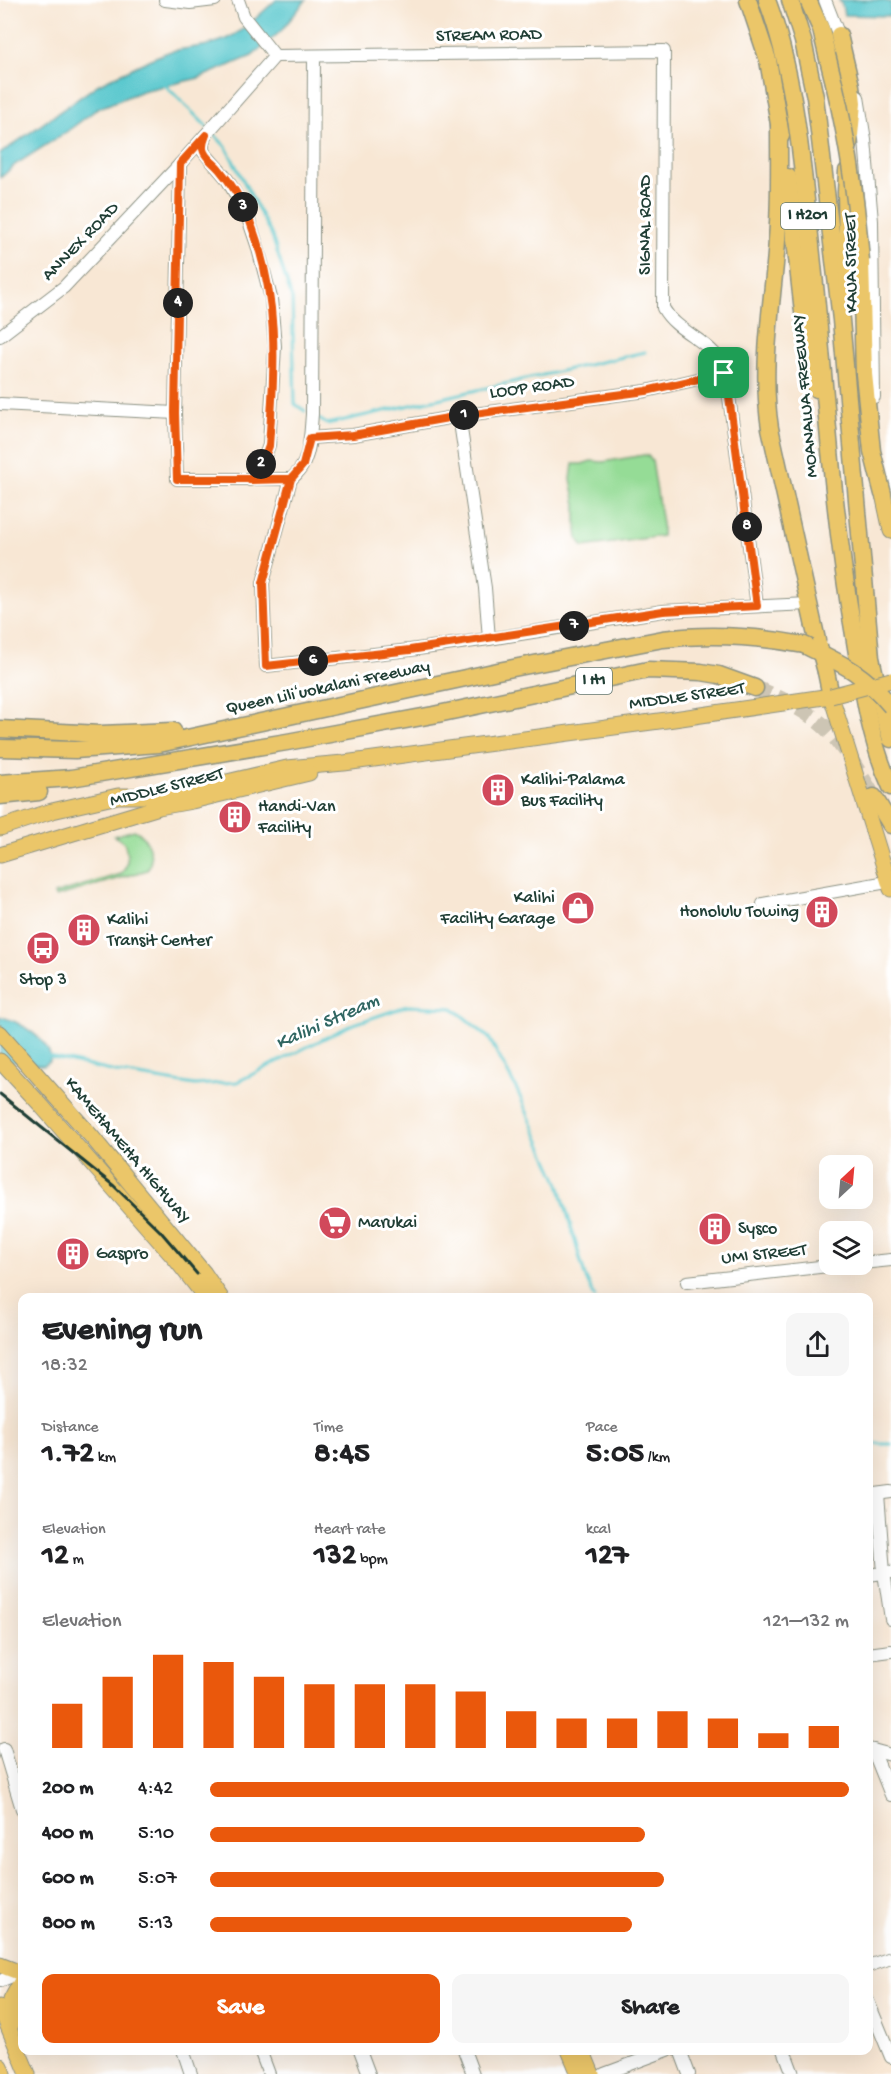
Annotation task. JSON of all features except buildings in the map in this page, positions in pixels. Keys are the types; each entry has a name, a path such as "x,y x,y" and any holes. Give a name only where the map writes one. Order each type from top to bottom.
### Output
{"highway":[{"path":"748,0 768,60 789,185 812,369 828,436"},
{"name":"MOANALUA FREEWAY","path":"767,0 780,41 794,102 821,334 828,436 844,580 867,715 891,787"},
{"name":"I H201","path":"790,0 807,57 815,97 849,401 872,658 891,739"},
{"path":"808,0 820,29 847,141 856,201 861,261 864,374 872,451 883,494"},
{"path":"839,35 853,103 846,192 850,324 849,401"},
{"path":"779,125 777,240 765,375 766,405 809,604 811,642 826,672 831,696"},
{"name":"Queen Liliʻuokalani Freeway","path":"0,748 75,750 131,747 195,737 498,671 690,635 738,635 811,642 857,672 891,706"},
{"name":"I H1","path":"0,783 71,778 287,742 433,715 648,670 701,672 719,675 755,687"},
{"path":"0,729 69,734 141,734 249,724"},
{"path":"0,796 54,791 135,778 287,742"},
{"path":"874,797 891,825"}],"main road":[{"name":"KAUA STREET","path":"883,494 891,531"},
{"name":"MIDDLE STREET","path":"0,828 52,811 118,796 158,795 287,768 344,763 831,696 891,680"},
{"path":"831,696 889,886"},
{"name":"MIDDLE STREET","path":"0,855 159,807 287,779 344,763"},
{"path":"0,817 52,811"},
{"name":"KAMEHAMEHA HIGHWAY","path":"0,1033 92,1137 204,1273 218,1293"},
{"name":"KAMEHAMEHA HIGHWAY","path":"1,1066 39,1103 177,1261 202,1293"},
{"path":"0,1965 18,1973"},
{"path":"12,2034 11,2000 18,1984"},
{"path":"0,2007 18,2049"},
{"path":"20,2055 28,2074"},
{"path":"572,2055 579,2074"},
{"path":"584,2055 592,2074"},
{"path":"0,2066 3,2074"}],"street":[{"path":"165,0 190,3 215,0"},
{"name":"KAUA STREET","path":"825,0 849,60 856,85 868,178 872,221 872,367 883,494"},
{"path":"239,5 272,52 314,56 310,438 303,465 291,479 263,583 266,666 410,650 663,611 809,604"},
{"name":"STREAM ROAD","path":"314,56 664,51"},
{"name":"SIGNAL ROAD","path":"664,51 663,308 670,319 715,354 724,373"},
{"name":"ANNEX ROAD","path":"0,336 64,287 180,164 272,52"},
{"path":"210,130 203,145 203,151 227,179 247,215 269,289 274,319 274,378 269,446 264,459 250,480"},
{"path":"180,164 175,413 177,479 291,479"},
{"path":"724,373 757,606"},
{"name":"LOOP ROAD","path":"310,438 353,435 459,416 646,391 724,373"},
{"path":"0,404 175,413"},
{"path":"459,416 485,588 489,639"},
{"path":"763,904 889,886"},
{"path":"873,1262 891,1260"},
{"name":"UMI STREET","path":"687,1282 819,1267"},
{"path":"879,1494 891,1619"},
{"path":"873,1653 891,1651"},
{"path":"4,1749 18,1796"},
{"path":"873,1750 891,1755"},
{"path":"873,1754 891,1795"},
{"path":"873,1964 891,1958"},
{"path":"0,1981 18,1976"},
{"path":"873,2013 891,2057"},
{"path":"185,2055 191,2074"},
{"path":"262,2055 269,2074"},
{"path":"362,2055 369,2074"},
{"path":"466,2055 473,2074"},
{"path":"604,2074 655,2055"},
{"path":"682,2055 689,2074"},
{"path":"786,2055 793,2074"}],"green space":[{"path":"644,455 652,461 662,536 583,547 578,539 576,504 571,479 573,464"},
{"path":"134,830 143,837 149,847 151,859 147,870 55,897 54,894 121,874 127,862 126,851 124,842 114,836"}],"water":[{"path":"276,0 306,0 281,31 252,56 199,78 142,91 97,109 65,133 16,164 0,178 0,154 99,84 171,51 209,45 227,39 244,29"},
{"path":"839,0 891,2 891,16 844,15"},
{"path":"0,1017 15,1022 40,1039 46,1046 50,1061 44,1065 38,1065 0,1060"}],"waterway":[{"path":"163,83 207,127"},
{"path":"212,132 226,147 272,236 292,299 295,404 305,411"},
{"path":"319,419 327,424 645,352"},
{"name":"Kalihi Stream","path":"50,1057 120,1073 195,1085 237,1082 351,1025 407,1006 453,1008 489,1038 518,1092 559,1184 585,1276 593,1293"},
{"name":"Kalihi Stream","path":"873,1444 891,1444"}],"tunnel":[{"path":"755,688 801,709 825,727 845,751 874,797"}],"railway":[{"path":"0,1094 114,1186 161,1232 197,1274"}],"place":[{"name":"Kalihi-Palama Bus Facility","path":"498,790"},
{"name":"Handi-Van Facility","path":"235,817"},
{"name":"Kalihi Facility Garage","path":"578,908"},
{"name":"Honolulu Towing","path":"822,912"},
{"name":"Kalihi Transit Center","path":"84,930"},
{"name":"Stop 3","path":"43,948"},
{"name":"Marukai","path":"335,1223"},
{"name":"Sysco","path":"715,1229"},
{"name":"Gaspro","path":"73,1254"}],"route":[{"path":"724,373 646,391 459,416 353,435 310,438 306,459 301,470 291,479 250,480 264,459 269,446 275,346 274,319 269,289 247,215 227,179 203,151 206,135 180,164 175,413 177,479 256,480 291,479 263,583 266,666 410,650 663,611 757,606 724,373"}]}
